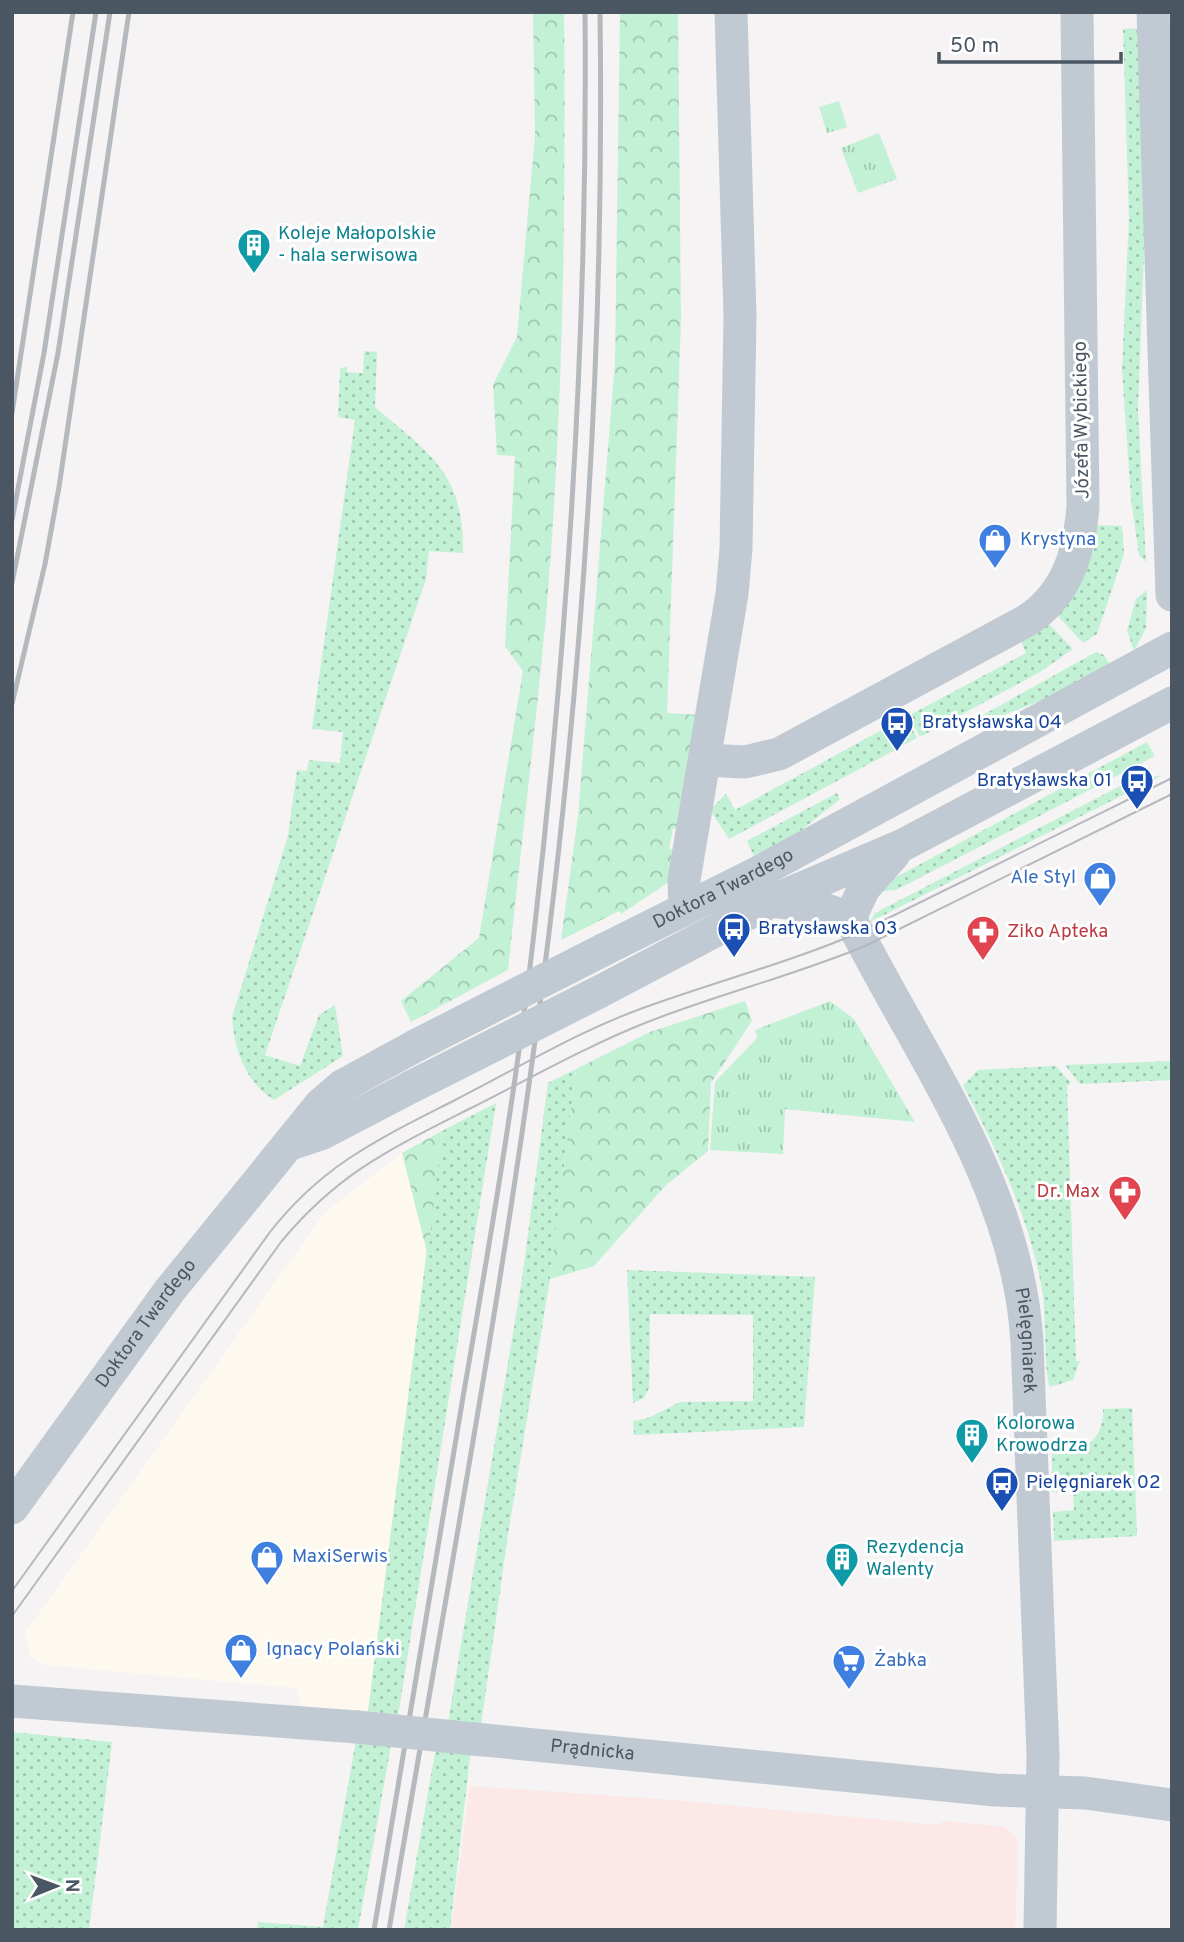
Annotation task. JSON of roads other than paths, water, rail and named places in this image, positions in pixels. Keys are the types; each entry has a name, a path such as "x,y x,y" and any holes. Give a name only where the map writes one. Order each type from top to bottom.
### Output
{"street":[{"path":"685,909 682,890 732,594 736,549 740,282 731,12"},
{"name":"Józefa Wybickiego","path":"705,760 745,762 779,754 1026,621 1045,608 1065,582 1077,546 1083,507 1077,12"},
{"path":"1153,12 1172,595"},
{"name":"Doktora Twardego","path":"12,1508 170,1290 321,1104 342,1086 416,1045 685,909 1172,648"},
{"name":"Doktora Twardego","path":"288,1145 323,1133 772,901 901,846 1172,703"},
{"path":"772,901 821,908 850,918 864,888 901,846"},
{"name":"Pielęgniarek","path":"850,918 975,1154 1001,1211 1018,1274 1027,1342 1044,1792 1040,1930"},
{"name":"Prądnicka","path":"12,1700 357,1727 1044,1792 1084,1793 1172,1805"}],"tram line":[{"path":"12,1591 270,1232 311,1188 355,1154 549,1050 619,1017 805,954 858,933 1172,778"},
{"path":"12,1616 281,1242 302,1218 345,1180 415,1137 600,1042 672,1013 811,967 865,946 1172,794"}],"railway":[{"path":"12,413 73,12"},
{"path":"12,520 44,353 96,12"},
{"path":"12,583 58,353 110,12"},
{"path":"12,704 45,564 59,487 129,12"},
{"path":"374,1930 501,1168 534,933 557,703 574,473 583,243 585,12"},
{"path":"389,1930 503,1260 542,991 558,856 578,646 592,434 597,329 600,12"}],"place":[{"name":"Koleje Małopolskie - hala serwisowa","path":"254,275"},
{"name":"Krystyna","path":"995,570"},
{"name":"Bratysławska 04","path":"897,753"},
{"name":"Bratysławska 01","path":"1137,811"},
{"name":"Ale Styl","path":"1100,908"},
{"name":"Bratysławska 03","path":"734,959"},
{"name":"Ziko Apteka","path":"983,962"},
{"name":"Dr. Max","path":"1125,1222"},
{"name":"Kolorowa Krowodrza","path":"972,1465"},
{"name":"Pielęgniarek 02","path":"1002,1513"},
{"name":"MaxiSerwis","path":"267,1587"},
{"name":"Rezydencja Walenty","path":"842,1589"},
{"name":"Ignacy Polański","path":"241,1680"},
{"name":"Żabka","path":"849,1691"}]}
